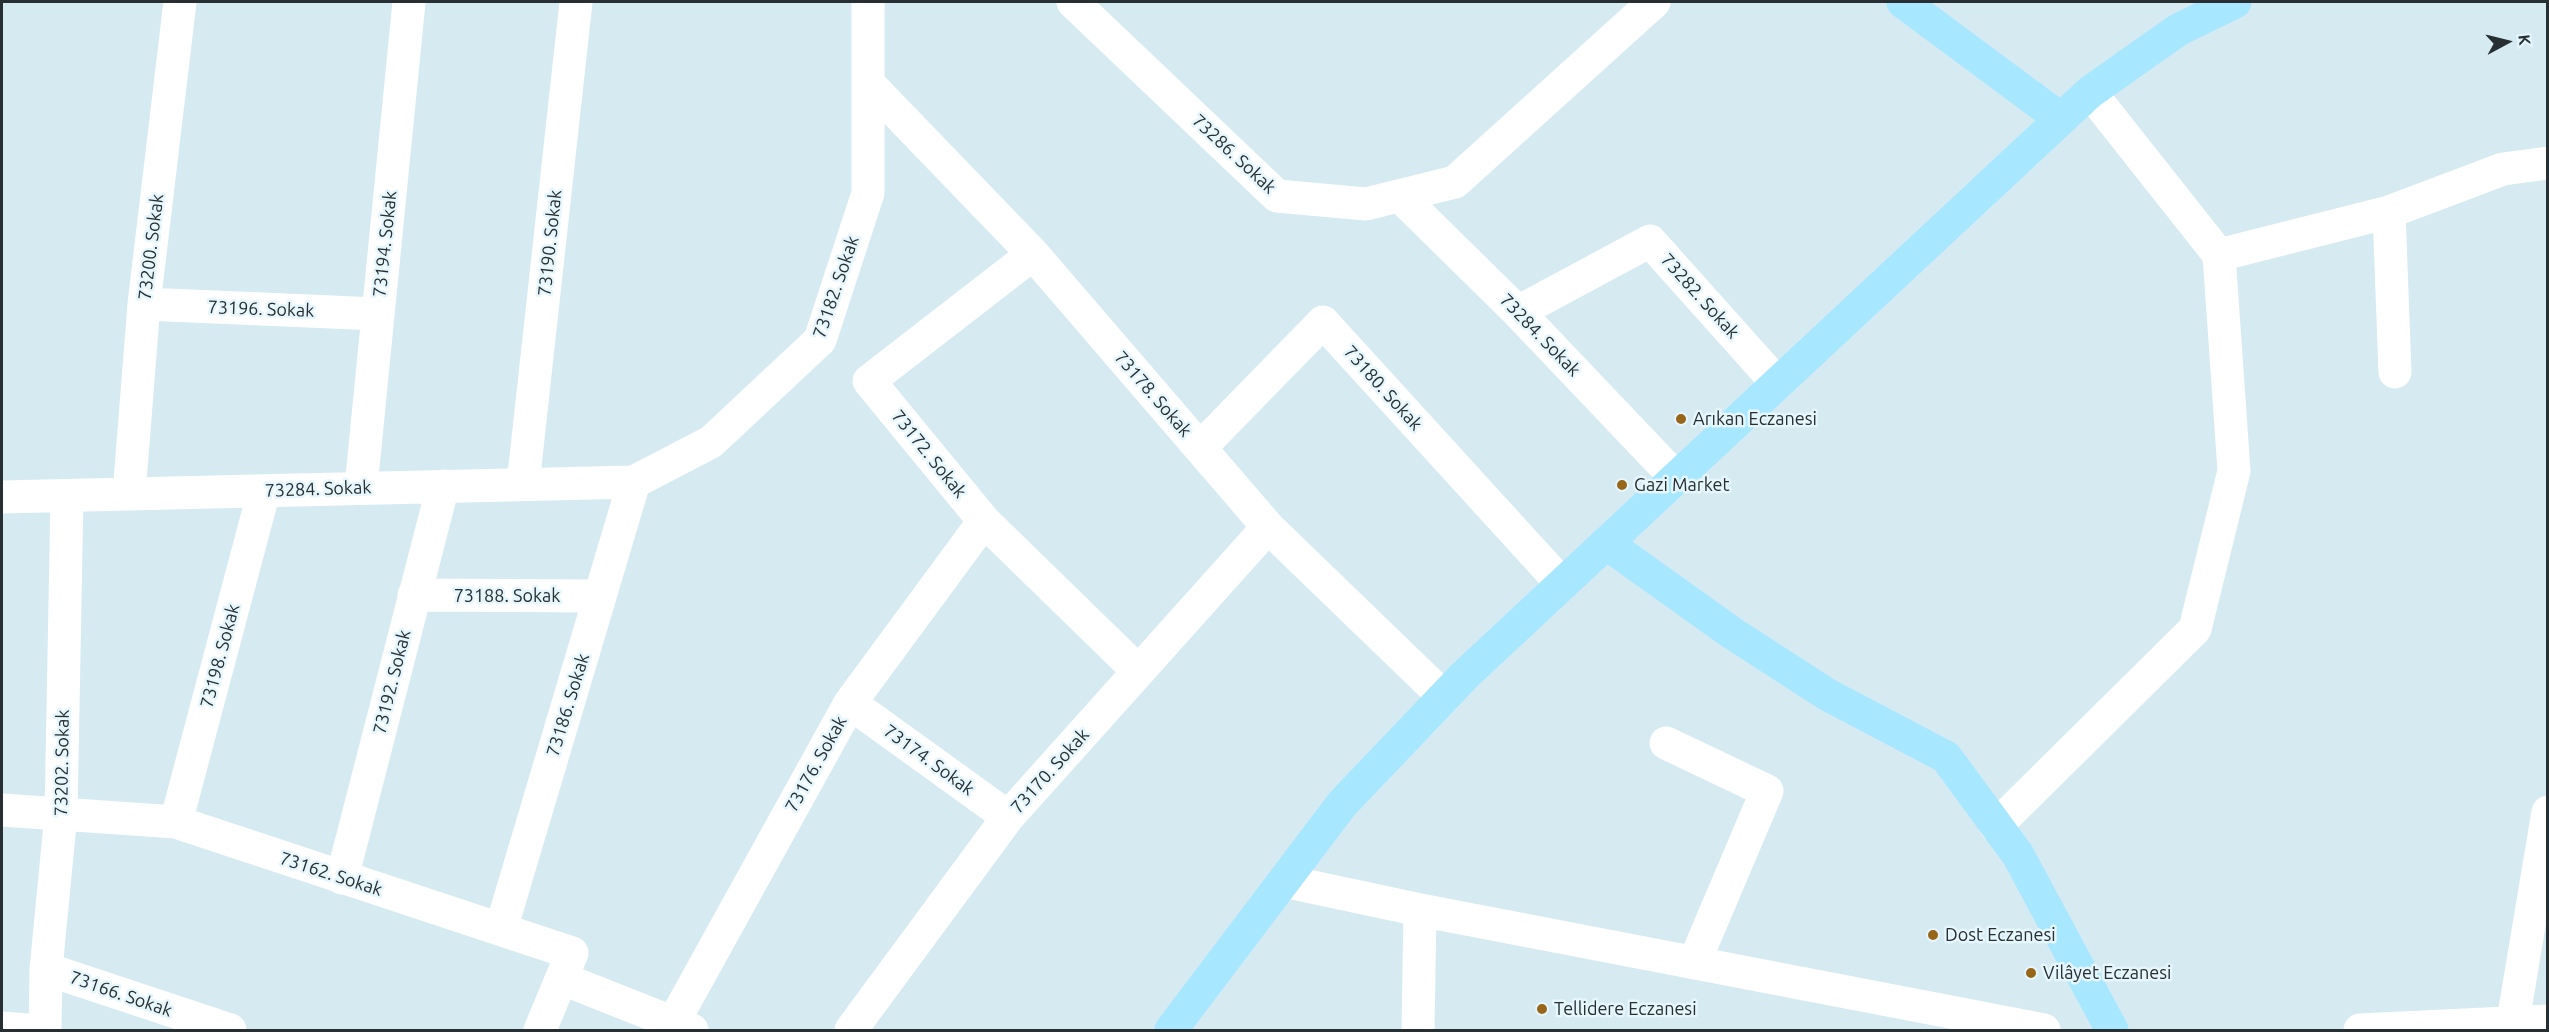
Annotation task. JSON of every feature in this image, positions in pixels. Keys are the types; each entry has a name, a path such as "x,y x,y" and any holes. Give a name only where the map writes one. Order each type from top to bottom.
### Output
{"main road":[{"path":"1903,2 2061,119"},
{"path":"1171,1030 1342,804 1444,697 1562,584 2090,92 2178,30 2235,2"},
{"path":"1606,543 1732,633 1828,695 1946,757 2018,855 2112,1030"}],"street":[{"name":"73200. Sokak","path":"129,494 144,304 180,2"},
{"name":"73194. Sokak","path":"360,487 409,2"},
{"name":"73190. Sokak","path":"524,484 576,2"},
{"name":"73182. Sokak","path":"634,482 711,442 820,340 868,193 868,2"},
{"name":"73286. Sokak","path":"1073,2 1277,196 1366,204 1455,182 1654,2"},
{"name":"73178. Sokak","path":"869,84 1033,254 1268,527 1444,697"},
{"path":"1996,826 2195,629 2234,471 2219,255 2090,92"},
{"path":"2219,255 2389,212 2503,169 2547,163"},
{"name":"73284. Sokak","path":"1400,196 1518,312 1676,478"},
{"path":"2389,212 2395,372"},
{"name":"73282. Sokak","path":"1518,312 1650,241 1777,383"},
{"name":"73172. Sokak","path":"1033,254 869,381 984,521 1138,671"},
{"name":"73196. Sokak","path":"144,304 378,314"},
{"name":"73180. Sokak","path":"1200,448 1323,322 1562,584"},
{"name":"73284. Sokak","path":"2,497 634,482"},
{"name":"73186. Sokak","path":"501,929 634,482"},
{"name":"73192. Sokak","path":"342,878 443,486"},
{"name":"73198. Sokak","path":"176,822 264,491"},
{"name":"73202. Sokak","path":"45,1030 46,969 61,814 67,496"},
{"name":"73176. Sokak","path":"683,1027 850,703 984,521"},
{"name":"73170. Sokak","path":"851,1030 1008,817 1268,527"},
{"name":"73188. Sokak","path":"414,595 600,596"},
{"name":"73174. Sokak","path":"850,703 1008,817"},
{"path":"1666,743 1767,791 1694,963"},
{"name":"73162. Sokak","path":"2,810 176,822 572,953 540,1030"},
{"path":"2513,1021 2547,812"},
{"path":"1284,881 1420,910 2044,1030"},
{"path":"1418,1030 1420,910"},
{"name":"73166. Sokak","path":"46,969 230,1030"},
{"path":"563,979 683,1027"},
{"path":"2360,1030 2547,1021"},
{"path":"2,1028 28,1030"}],"place":[{"name":"Arıkan Eczanesi","path":"1681,419"},
{"name":"Gazi Market","path":"1622,485"},
{"name":"Dost Eczanesi","path":"1933,935"},
{"name":"Vilâyet Eczanesi","path":"2031,973"},
{"name":"Tellidere Eczanesi","path":"1542,1009"}]}
